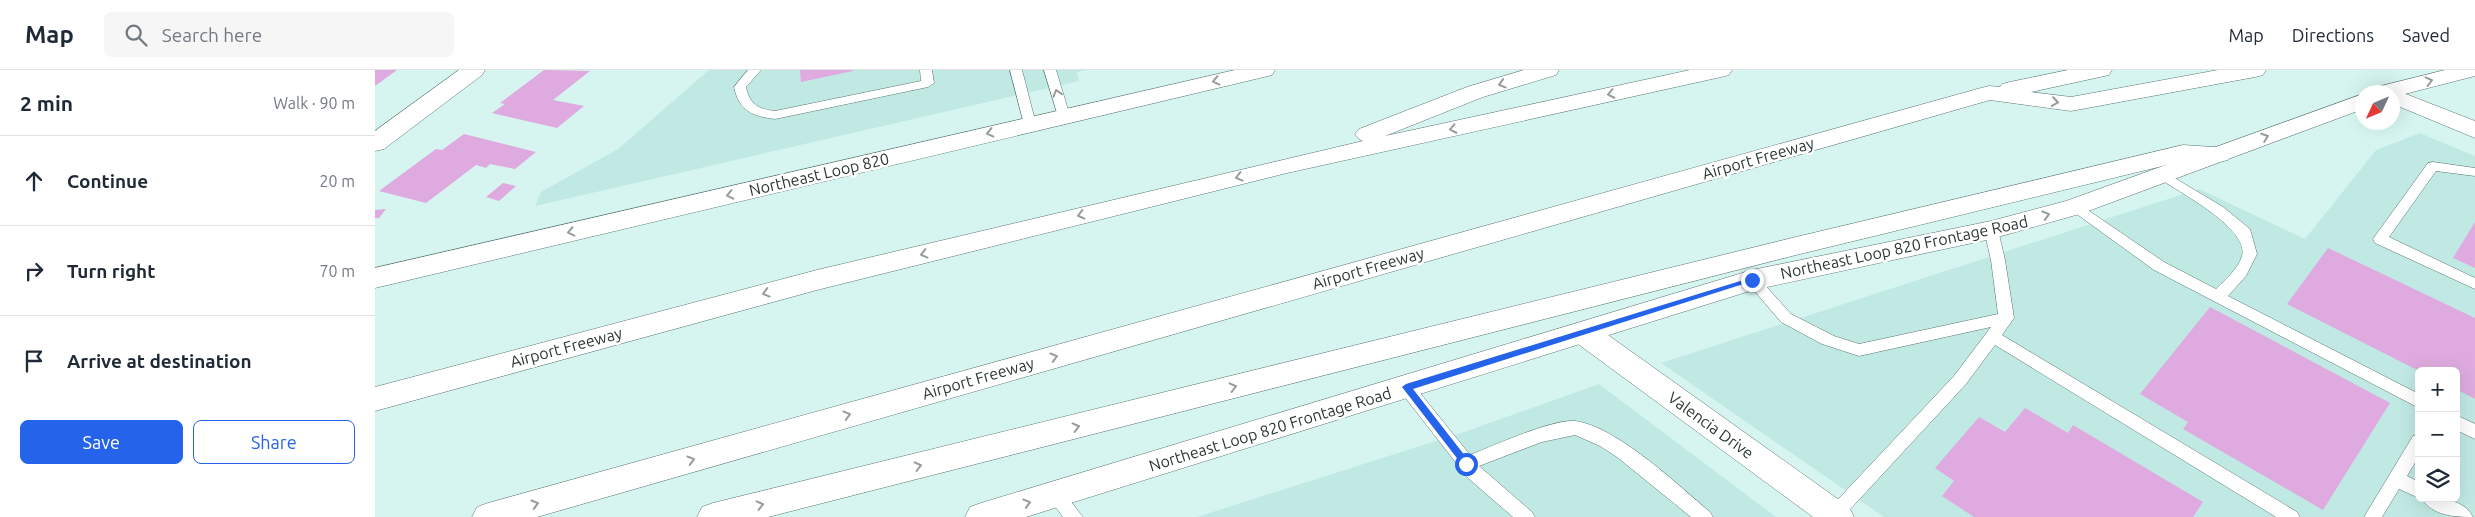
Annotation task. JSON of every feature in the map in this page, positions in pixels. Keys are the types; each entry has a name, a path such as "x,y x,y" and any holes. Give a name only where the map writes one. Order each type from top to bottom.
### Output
{"main road":[{"path":"375,143 474,70"},
{"name":"Northeast Loop 820","path":"375,278 1264,70"},
{"path":"1287,165 1475,92 1548,70"},
{"name":"Airport Freeway","path":"375,398 817,280 1287,165 1721,70"},
{"path":"1989,93 2101,70"},
{"name":"Airport Freeway","path":"488,517 1989,93 2071,104 2255,70"},
{"path":"2400,88 2472,70"},
{"path":"2400,99 2475,130"},
{"name":"Northeast Loop 820 Frontage Road","path":"981,517 1752,280 1991,230 2074,207 2355,104"},
{"path":"713,517 1806,244 2183,153 2219,154"},
{"name":"Valencia Drive","path":"1584,333 1836,516"}],"lane":[{"path":"755,70 740,87 743,102 755,112 775,115 927,83 926,70"},
{"path":"1016,70 1030,124"},
{"path":"1050,70 1064,116"},
{"path":"2475,172 2433,166 2380,240 2475,284"},
{"path":"2163,175 2218,210 2245,233 2250,254 2241,272 2218,297"},
{"path":"2074,207 2159,266 2415,400"},
{"path":"1836,516 1960,380 2006,318 1998,260 1991,230"},
{"path":"1752,280 1786,318 1827,340 1859,350 2006,318"},
{"path":"1992,336 2291,517"},
{"path":"1406,387 1474,473 1526,517"},
{"path":"2460,424 2475,432"},
{"path":"1466,464 1556,431 1574,427 1611,443 1704,517"},
{"path":"2373,517 2415,449"},
{"path":"2397,478 2415,489"},
{"path":"1055,494 1074,517"},
{"path":"2438,502 2464,517"}],"shaded area":[{"path":"709,70 1085,70 1077,72 1079,81 535,206 541,192 618,149"},
{"path":"2420,133 2475,156 2475,517 1884,517 1661,363 2199,189 2305,239 2376,150"},
{"path":"1599,384 1776,517 1197,517 1464,432"}],"building":[{"path":"375,70 397,70 375,86"},
{"path":"544,70 590,71 553,100 584,106 557,128 492,113 505,104 500,103"},
{"path":"800,70 853,70 853,71 801,82"},
{"path":"464,134 536,152 515,169 490,164 486,168 476,165 426,203 379,191 436,149 442,150"},
{"path":"503,183 516,186 499,201 486,197"},
{"path":"386,209 379,218 375,218 375,210"},
{"path":"2475,222 2475,268 2453,258"},
{"path":"2328,248 2475,318 2475,399 2460,391 2460,367 2415,367 2415,369 2287,304"},
{"path":"2210,307 2390,403 2323,510 2183,429 2188,422 2140,394"},
{"path":"2025,408 2068,433 2073,425 2203,502 2193,517 1974,517 1942,496 1954,481 1935,468 1979,417 2005,432"}],"route":[{"path":"1466,464 1406,387 1752,280"}]}
